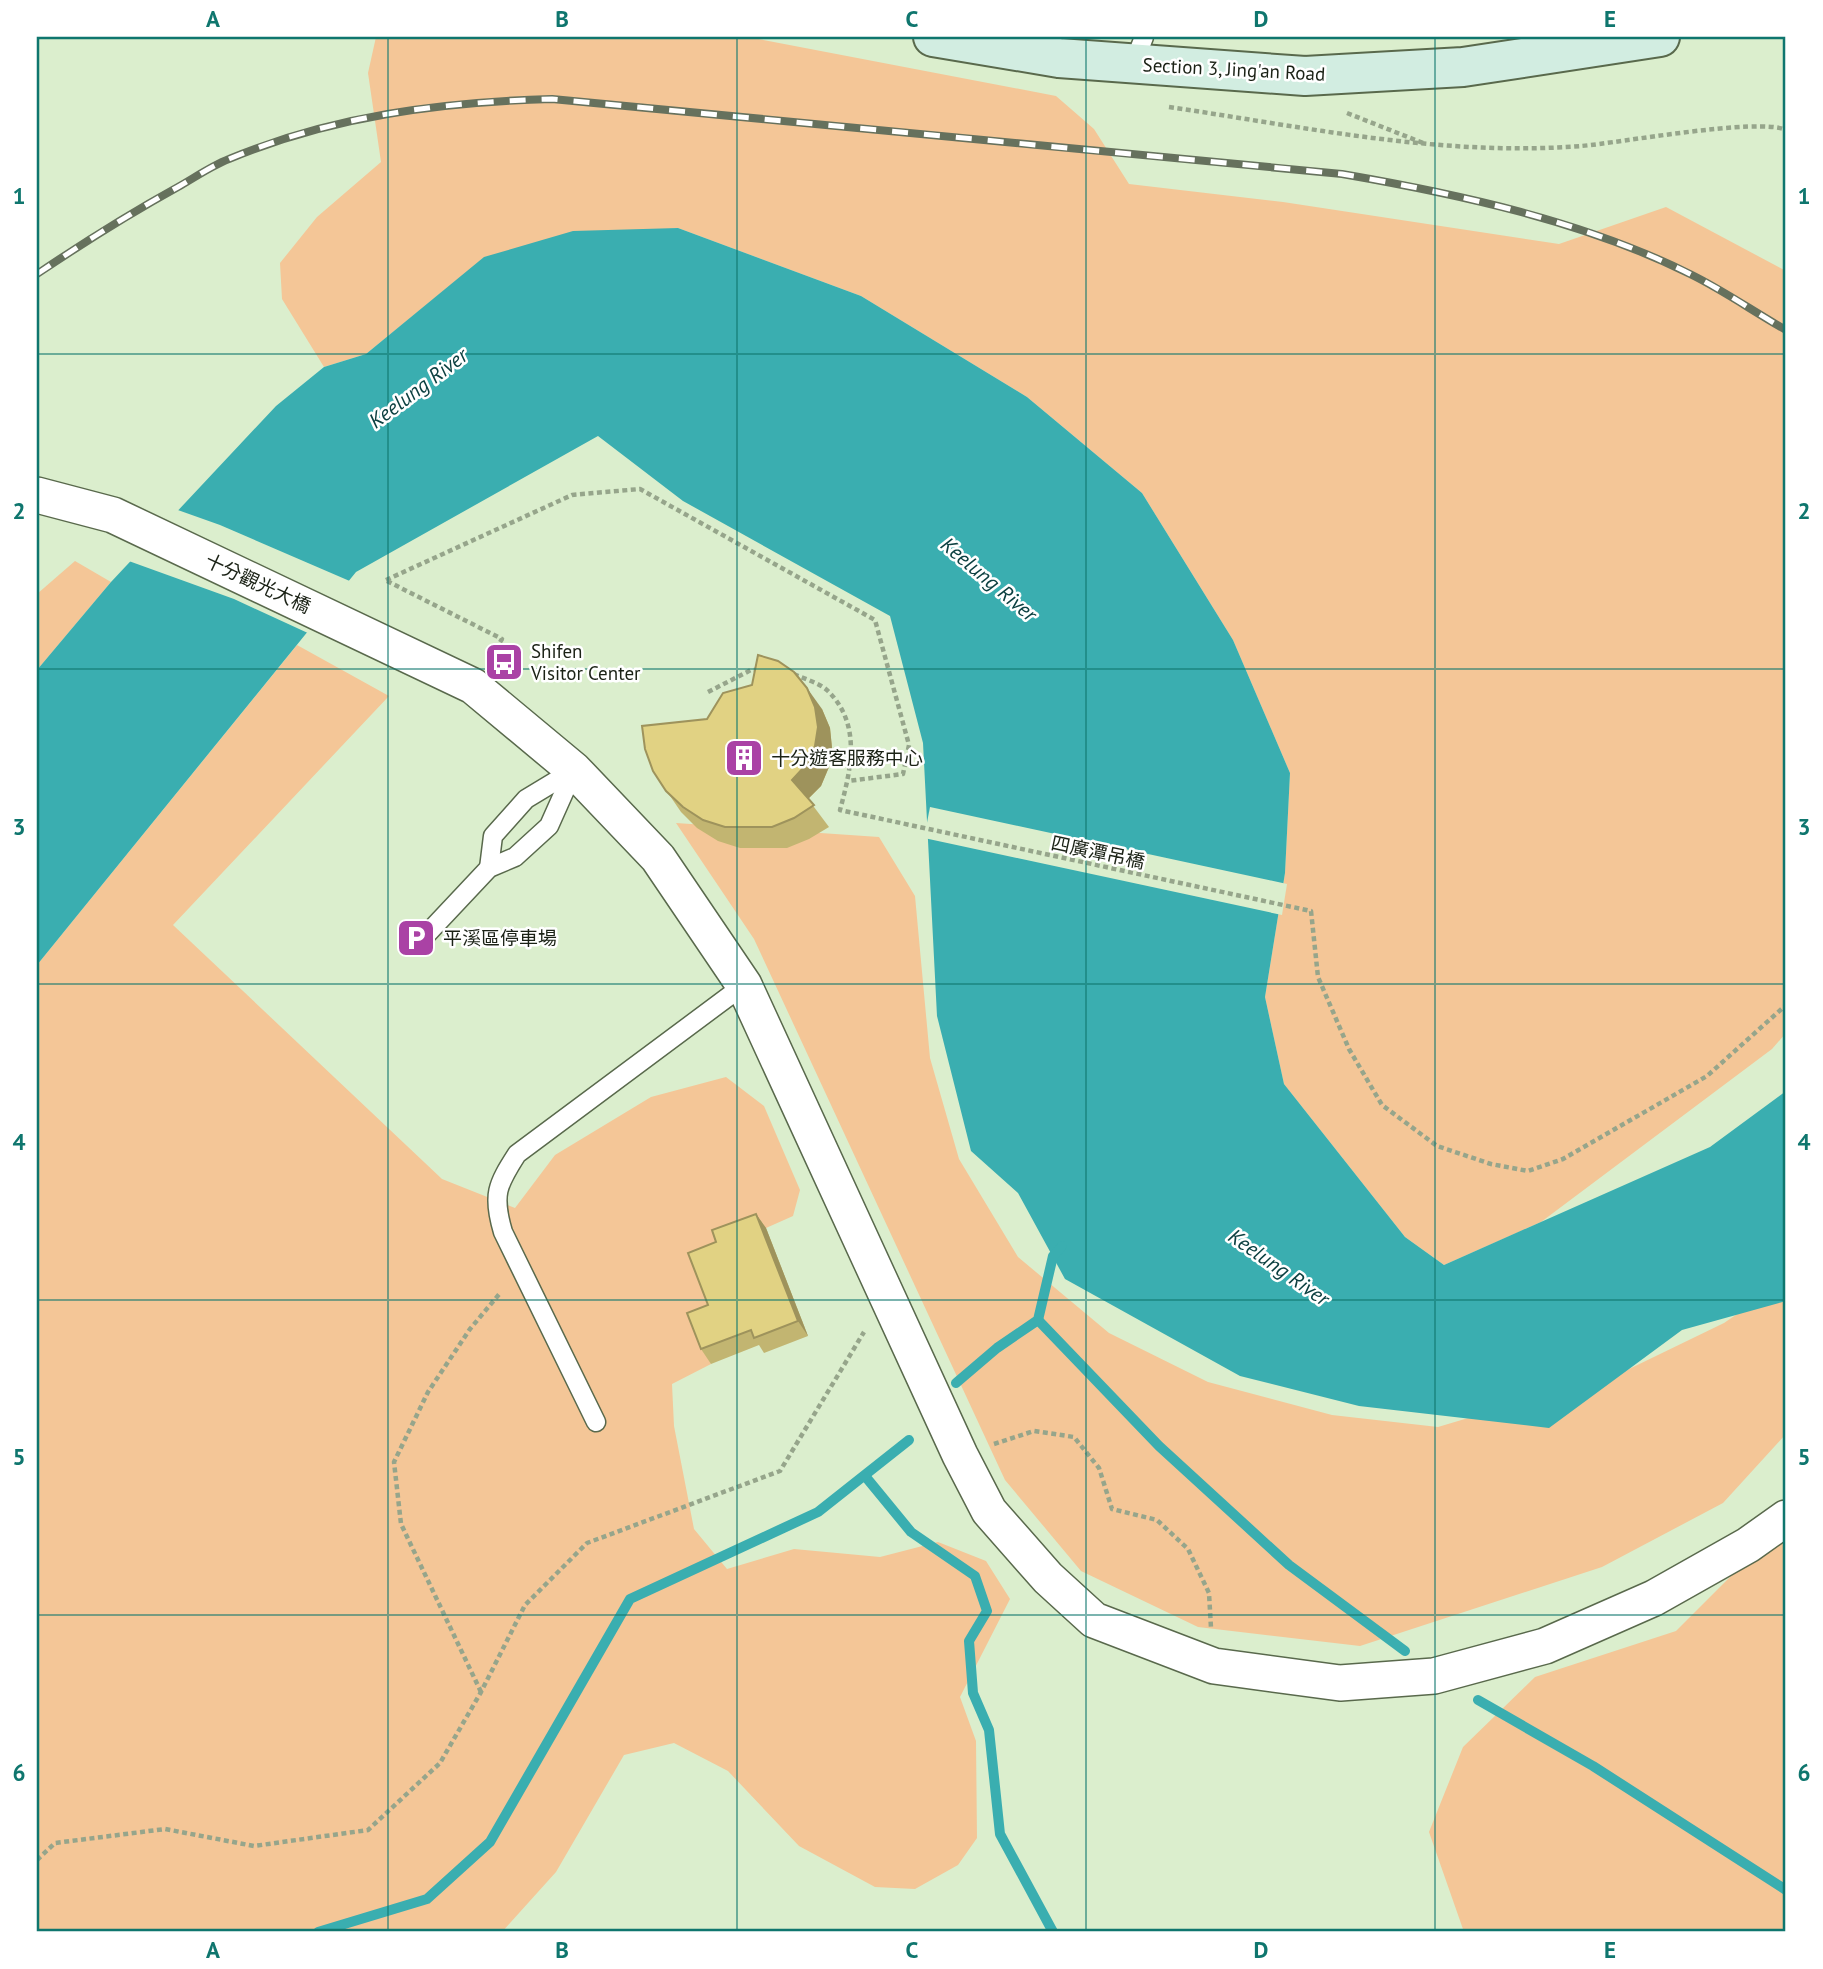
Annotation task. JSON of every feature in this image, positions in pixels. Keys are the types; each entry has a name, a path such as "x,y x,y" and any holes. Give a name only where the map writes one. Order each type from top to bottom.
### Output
{"main road":[{"name":"Section 3, Jing'an Road","path":"933,37 1059,58 1139,50 1305,76 1463,67 1660,37"}],"street":[{"name":"十分觀光大橋","path":"37,495 113,515 473,686 574,770 658,858 744,985 960,1455 989,1511 1048,1578 1094,1620 1213,1666 1340,1683 1434,1676 1545,1646 1654,1598 1748,1545 1786,1518"}],"lane":[{"path":"489,868 493,836 526,799 574,770"},
{"path":"426,935 489,868 515,857 549,826 574,770"},
{"path":"596,1422 503,1232 496,1208 498,1184 517,1154 744,985"}],"path":[{"path":"1305,76 1318,101 1431,146"},
{"path":"1161,106 1431,146 1579,146 1729,128 1786,130"},
{"path":"473,686 502,639 386,580 572,495 640,489 875,620 909,744 903,774 848,781 853,736 843,712 827,690 785,670"},
{"path":"708,692 751,670 774,670"},
{"name":"四廣潭吊橋","path":"848,781 840,810 1311,911 1318,977 1349,1049 1382,1105 1437,1146 1491,1164 1528,1171 1563,1159 1707,1076 1786,1005"},
{"path":"481,1692 401,1524 394,1462 435,1381 470,1329 521,1269"},
{"path":"37,1860 55,1843 165,1829 254,1846 368,1830 440,1763 481,1692 525,1605 587,1543 780,1471 887,1295"},
{"path":"960,1455 1034,1431 1074,1437 1099,1468 1112,1509 1157,1520 1188,1549 1209,1593 1213,1666"}],"shaded area":[{"path":"376,37 748,37 1056,96 1094,129 1129,184 1283,202 1559,244 1666,207 1786,271 1786,1033 1772,1049 1541,1222 1444,1265 1405,1237 1284,1084 1265,997 1285,873 1290,773 1233,640 1142,493 1027,397 861,296 678,228 485,257 366,354 324,367 282,299 280,263 317,217 381,162 368,73"},
{"path":"75,561 111,582 37,670 37,594"},
{"path":"297,645 389,696 173,925 442,1179 515,1208 555,1155 651,1097 726,1077 764,1106 800,1190 793,1216 766,1228 718,1319 697,1327 711,1364 672,1384 674,1426 694,1529 727,1569 794,1549 880,1557 938,1542 986,1561 1010,1599 960,1697 976,1741 977,1838 958,1865 915,1889 875,1887 799,1846 728,1771 674,1743 624,1755 556,1872 502,1932 37,1932 37,965"},
{"path":"676,823 879,837 915,896 930,1058 959,1159 1018,1257 1109,1333 1208,1382 1332,1415 1438,1427 1625,1371 1724,1323 1786,1281 1786,1434 1723,1503 1602,1567 1360,1646 1198,1627 1081,1571 1005,1480 754,939"},
{"path":"1786,1521 1786,1932 1464,1932 1429,1832 1463,1747 1535,1677 1676,1631"}],"water":[{"name":"Keelung River","path":"678,228 861,296 1027,397 1142,493 1233,640 1290,773 1285,873 1265,997 1284,1084 1405,1237 1444,1265 1710,1147 1786,1091 1786,1301 1682,1330 1549,1428 1359,1406 1240,1376 1065,1279 1018,1193 971,1151 937,1016 923,743 890,616 683,501 598,436 356,572 37,965 37,670 111,582 276,406 324,367 366,354 484,257 573,231"}],"pier":[{"path":"175,509 220,525 352,582 310,634 234,599 126,560"},
{"path":"930,807 1287,884 1282,915 924,838"}],"building":[{"name":"十分遊客服務中心","path":"758,655 778,661 794,672 807,688 815,707 818,727 815,746 806,765 792,780 814,805 794,818 772,827 725,827 703,820 683,807 666,791 653,771 645,749 642,726 707,719 723,693 752,685"},
{"path":"756,1214 798,1321 754,1338 751,1330 701,1349 687,1313 708,1305 688,1253 716,1242 712,1230"}],"waterway":[{"path":"956,1383 997,1348 1038,1320 1053,1256 1062,1246"},
{"path":"1038,1320 1159,1446 1289,1565 1405,1651"},
{"path":"318,1932 427,1899 490,1842 630,1599 818,1512 909,1440"},
{"path":"865,1476 911,1532 975,1576 987,1611 969,1641 973,1693 989,1730 1000,1834 1053,1932"},
{"path":"1478,1700 1593,1766 1786,1890"}],"railway":[{"path":"37,274 106,229 209,169 268,144 307,132 388,114 469,104 552,99 1342,174 1386,182 1475,200 1564,224 1607,239 1702,280 1786,330"}],"place":[{"name":"Shifen Visitor Center","path":"504,662"},
{"name":"十分遊客服務中心","path":"744,758"},
{"name":"平溪區停車場","path":"416,938"}]}
